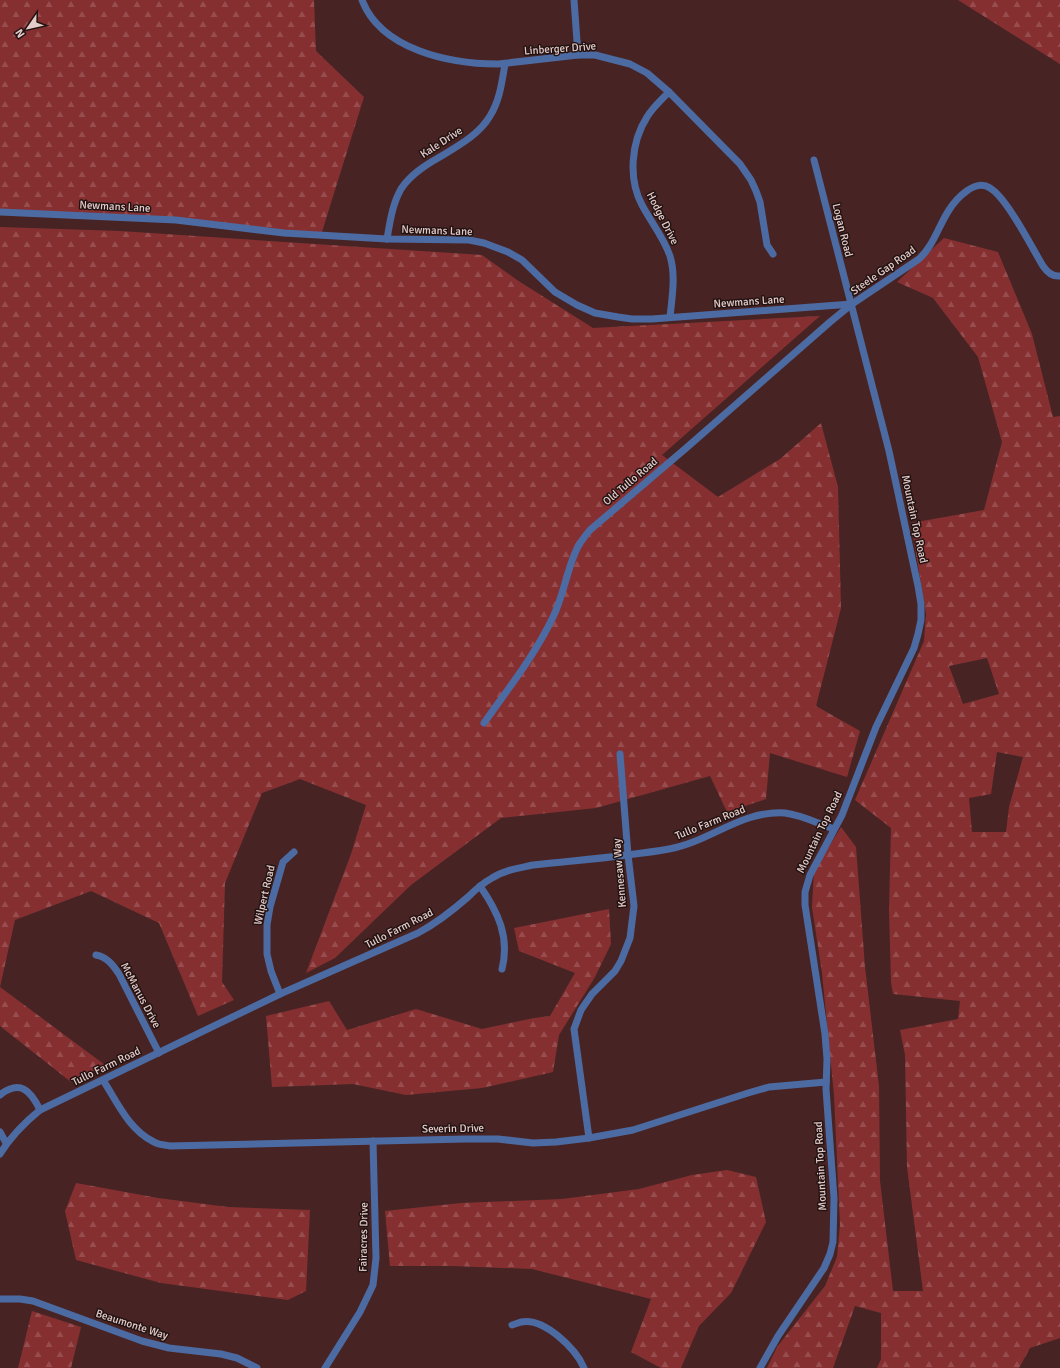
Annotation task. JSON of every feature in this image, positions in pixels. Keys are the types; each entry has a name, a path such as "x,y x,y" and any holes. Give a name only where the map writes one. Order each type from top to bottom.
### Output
{"street":[{"name":"Linberger Drive","path":"362,0 366,9 380,26 393,38 407,46 452,60 485,64 505,64 578,55 602,56 630,64 647,73 670,92 740,164 751,180 760,202 767,245 772,254"},
{"path":"574,0 578,55"},
{"name":"Kale Drive","path":"387,239 395,201 412,176 422,167 467,140 490,117 500,93 505,64"},
{"name":"Hodge Drive","path":"670,92 653,107 640,129 636,140 633,172 641,203 659,233 669,255 673,276 670,317"},
{"name":"Logan Road","path":"814,160 852,304"},
{"name":"Steele Gap Road","path":"852,304 923,256 932,245 948,211 955,202 965,192 981,185 990,187 997,194 1011,212 1047,272 1059,277"},
{"name":"Newmans Lane","path":"0,212 176,220 284,232 387,239 469,240 484,243 508,252 522,260 555,292 578,306 595,313 632,319 852,304"},
{"name":"Old Tullo Road","path":"484,723 529,660 550,624 558,607 575,553 590,530 852,304"},
{"name":"Mountain Top Road","path":"760,1368 778,1336 824,1268 833,1242 834,1198 826,1082 826,1034 805,905 805,892 810,875 842,815 876,727 914,648 921,620 921,604 918,586 889,451 858,334 852,304"},
{"name":"Kennesaw Way","path":"588,1138 574,1029 581,1010 592,994 615,971 621,961 630,938 634,906 628,855 620,754"},
{"name":"Tullo Farm Road","path":"0,1154 6,1143 23,1124 40,1110 280,994 342,968 431,926 480,886 492,878 513,869 533,865 671,849 693,842 739,821 761,814 784,813 794,815 834,829"},
{"name":"Wilpert Road","path":"280,994 271,971 267,954 267,925 270,907 283,862 294,852"},
{"path":"480,886 499,919 505,949 502,969"},
{"name":"McManus Drive","path":"96,955 103,956 113,965 119,974 159,1053"},
{"name":"Severin Drive","path":"103,1080 131,1125 140,1134 156,1143 170,1146 465,1139 498,1139 533,1143 556,1142 633,1130 748,1093 769,1088 826,1082"},
{"path":"0,1095 11,1088 25,1089 34,1098 40,1110"},
{"path":"0,1132 6,1143"},
{"name":"Fairacres Drive","path":"325,1368 360,1312 372,1285 376,1258 373,1141"},
{"name":"Beaumonte Way","path":"0,1299 20,1298 33,1301 142,1341 169,1348 221,1354 237,1358 257,1368"},
{"path":"512,1326 522,1322 539,1324 568,1344 584,1368"}],"green space":[{"path":"0,0 314,0 316,51 364,97 321,235 176,220 0,212"},
{"path":"958,0 1060,0 1060,64"},
{"path":"0,227 120,231 482,255 517,280 593,328 820,316 662,455 718,497 780,459 821,423 838,487 841,608 816,706 860,731 847,777 770,753 766,799 727,812 710,776 596,808 501,818 411,885 335,958 306,973 351,854 366,805 300,779 262,793 225,883 222,982 234,1000 198,1016 159,923 91,891 15,920 0,987"},
{"path":"944,238 998,252 1032,334 1053,417 1060,416 1060,1338 1030,1348 1019,1368 877,1368 881,1359 881,1313 855,1306 833,1368 767,1368 777,1347 825,1286 837,1257 840,1225 834,1095 822,973 812,907 814,871 841,827 856,847 865,967 879,1086 880,1181 893,1291 923,1291 907,1167 905,1055 900,1030 958,1019 960,1001 893,994 891,982 889,910 891,828 855,800 924,641 926,614 911,523 984,510 1002,442 978,357 933,298 897,282","holes":["987,658 999,694 963,704 949,666","997,752 1023,757 1009,807 1006,832 972,832 969,798 991,794"]},
{"path":"609,909 611,944 595,977 559,1035 553,1072 482,1088 406,1095 353,1084 272,1087 266,1016 329,1001 347,1030 416,1009 482,1029 550,1016 575,973 519,951 514,928"},
{"path":"0,987 105,1065 71,1082 0,1026"},
{"path":"727,1170 756,1177 766,1222 731,1293 699,1326 681,1368 661,1368 631,1352 651,1299 532,1269 452,1266 390,1266 385,1211 461,1203 562,1199 639,1189 692,1175"},
{"path":"76,1183 158,1198 228,1207 310,1210 306,1291 288,1300 161,1283 76,1260 65,1211"},
{"path":"32,1311 81,1327 71,1368 18,1368"}]}
